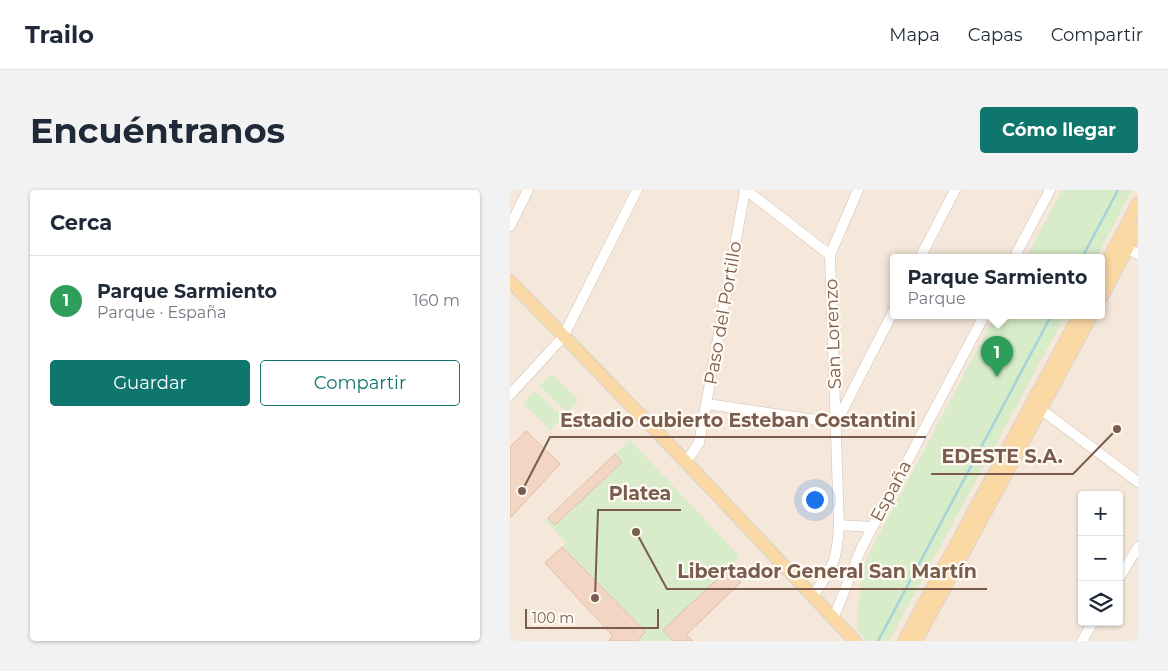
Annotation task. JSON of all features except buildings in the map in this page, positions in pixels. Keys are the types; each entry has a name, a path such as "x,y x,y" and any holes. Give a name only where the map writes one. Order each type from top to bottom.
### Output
{"main road":[{"path":"1105,270 1128,248 1138,203"},
{"path":"1105,291 1138,228"},
{"path":"510,281 686,462 855,641"},
{"path":"916,641 1037,406 1077,319"},
{"path":"904,641 1037,406 1089,319"}],"street":[{"path":"510,226 528,190"},
{"path":"510,395 563,337 637,190"},
{"path":"745,190 830,256"},
{"name":"Paso del Portillo","path":"686,462 699,443 745,190"},
{"name":"San Lorenzo","path":"813,596 833,566 838,552 839,524 830,256 858,190"},
{"path":"922,254 955,190"},
{"path":"1016,254 1050,190"},
{"path":"706,404 836,423 890,318"},
{"name":"España","path":"834,617 857,558 872,527 982,319"},
{"path":"1037,406 1138,482"},
{"path":"839,524 872,527"},
{"path":"1123,571 1138,547"},
{"path":"1082,641 1091,626"}],"shaded area":[{"path":"510,190 1138,190 1138,641 510,641"}],"green space":[{"path":"1062,190 1132,190 1098,254 1028,254"},
{"path":"993,319 1063,319 889,641 866,641 856,628 863,565"},
{"path":"552,374 579,400 567,413 539,386"},
{"path":"535,391 563,417 550,430 523,403"},
{"path":"630,440 740,557 728,569 741,582 680,641 618,641 545,563 566,543 545,520"}],"waterway":[{"path":"1084,254 1118,190"},
{"path":"878,641 1049,319"}],"place":[{"name":"Parque Sarmiento","path":"997,377"},
{"name":"EDESTE S.A.","path":"1117,429"},
{"name":"Estadio cubierto Esteban Costantini","path":"522,491"},
{"name":"Libertador General San Martín","path":"636,532"},
{"name":"Platea","path":"595,598"}]}
